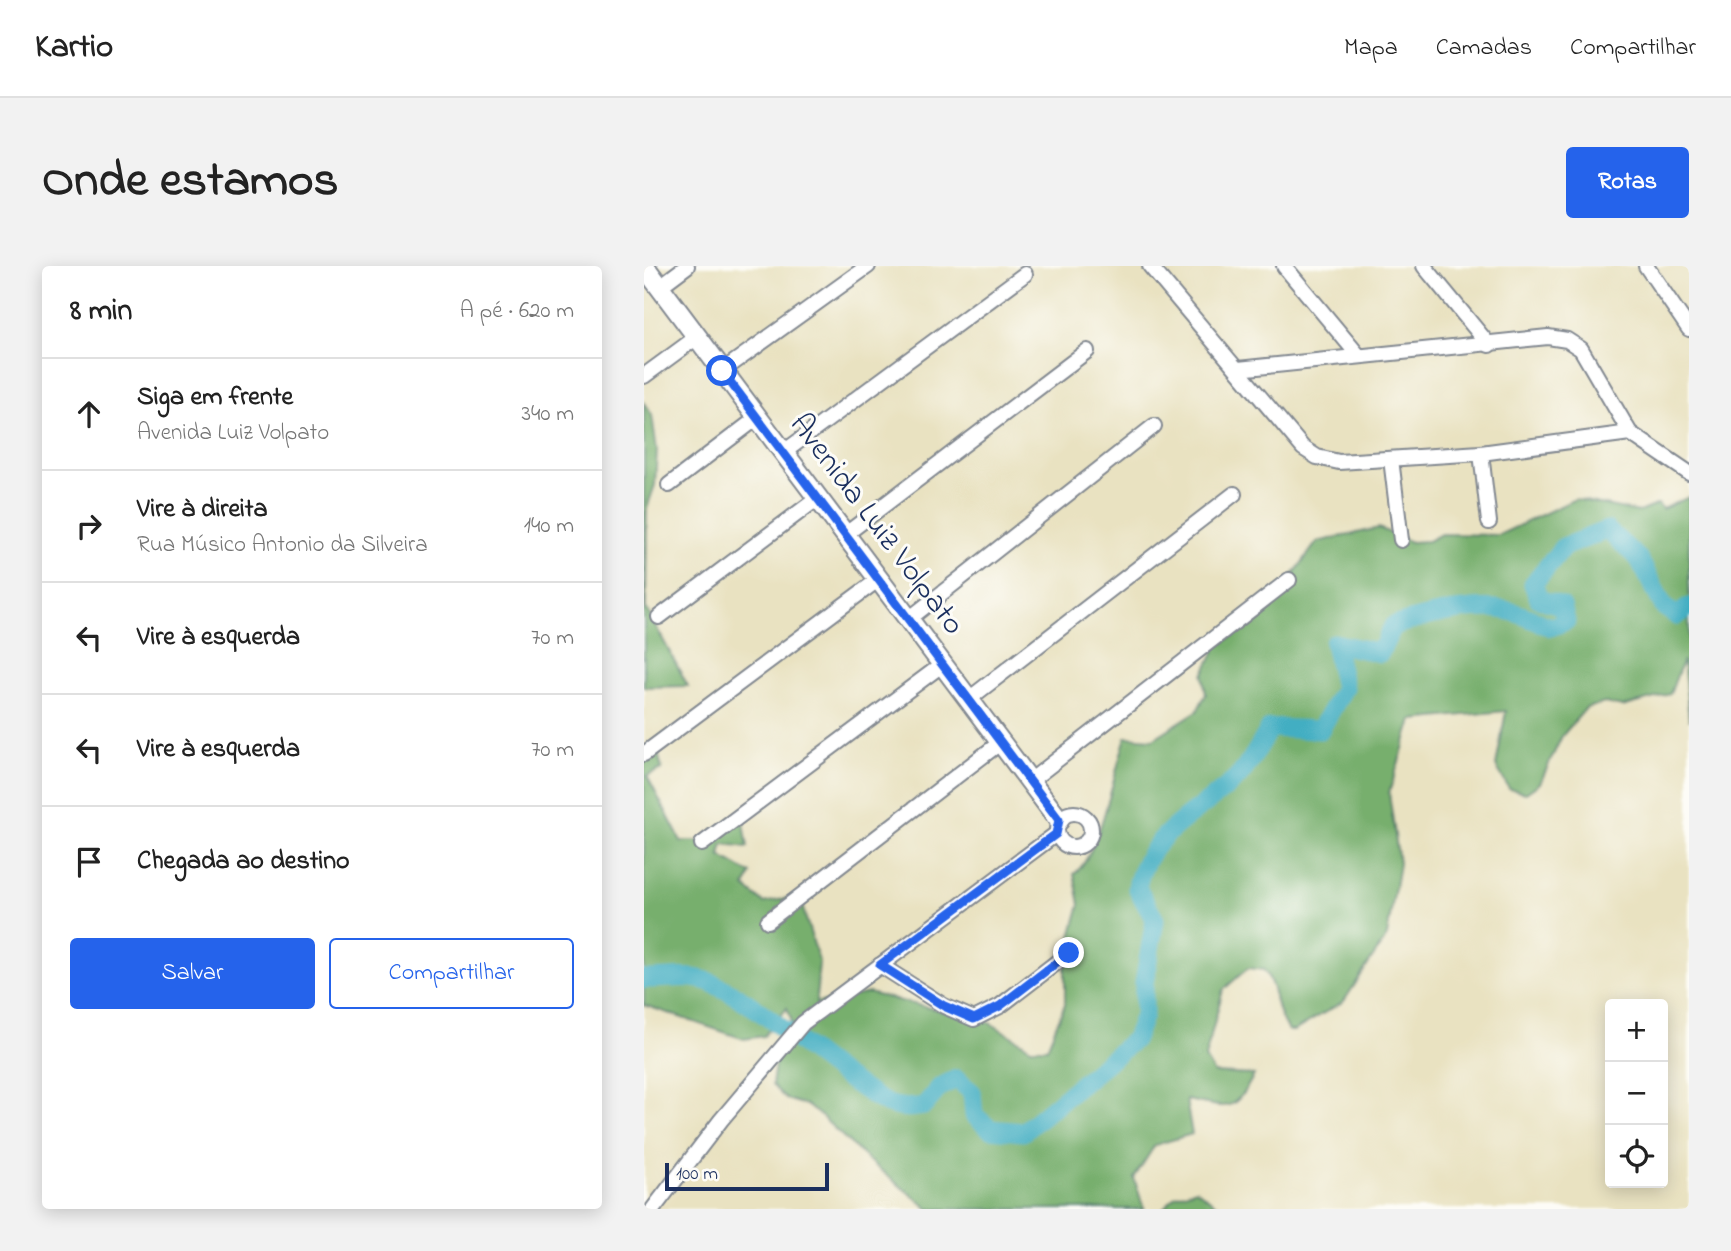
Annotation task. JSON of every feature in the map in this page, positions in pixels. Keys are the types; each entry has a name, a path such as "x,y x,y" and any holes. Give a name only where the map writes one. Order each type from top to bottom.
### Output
{"street":[{"name":"Avenida Luiz Volpato","path":"644,266 1030,781 1058,827"},
{"path":"659,287 687,266"},
{"path":"722,371 869,266"},
{"path":"1150,266 1303,448 1317,457 1339,462 1481,453 1629,433"},
{"path":"1284,266 1358,355"},
{"path":"1424,266 1489,345"},
{"path":"1650,268 1689,329"},
{"path":"783,452 1025,274"},
{"path":"644,376 697,337"},
{"path":"1238,369 1548,337 1567,340 1593,365 1629,433 1689,473"},
{"path":"846,534 1087,351"},
{"path":"669,485 757,418"},
{"path":"909,619 1154,426"},
{"path":"1481,453 1489,522"},
{"path":"1391,459 1401,540"},
{"path":"969,699 1234,494"},
{"path":"659,617 818,498"},
{"path":"644,754 879,579"},
{"path":"1030,781 1289,580"},
{"path":"702,844 943,664"},
{"path":"768,921 1001,742"},
{"path":"653,1209 784,1043 803,1023 1058,827"},
{"path":"880,965 944,1006 974,1019 1000,1006 1069,953"}],"green space":[{"path":"644,403 652,415 657,450 655,485 647,508 646,608 688,686 644,687"},
{"path":"1689,497 1689,721 1683,660 1670,694 1622,707 1605,703 1586,708 1562,736 1540,783 1526,793 1509,789 1496,766 1506,711 1412,720 1389,793 1399,863 1387,936 1344,1001 1294,1031 1289,1031 1280,1016 1272,985 1264,970 1248,968 1223,990 1205,1058 1214,1073 1254,1075 1234,1103 1220,1106 1186,1100 1192,1134 1155,1145 1134,1178 1144,1209 929,1209 868,1160 822,1117 806,1105 786,1099 772,1085 776,1057 797,1036 787,1008 764,1036 744,1039 644,1005 644,752 657,749 662,769 647,776 681,841 703,841 742,811 748,847 723,844 720,856 751,874 745,887 764,903 799,896 819,961 816,1003 869,993 990,1023 1031,1048 1047,1048 1065,1004 1065,959 1080,904 1074,874 1092,849 1126,737 1153,739 1197,711 1206,694 1203,675 1216,648 1266,612 1317,542 1379,528 1411,542 1428,541 1441,534 1499,535 1575,499 1639,512 1658,504 1662,509"},
{"path":"1196,1189 1222,1209 1163,1209 1175,1196"}],"waterway":[{"path":"644,979 687,978 712,983 752,1006 841,1074 888,1104 906,1108 924,1106 940,1087 956,1079 972,1092 974,1115 990,1129 1023,1132 1135,1039 1144,1015 1144,983 1155,920 1137,888 1143,869 1152,852 1176,825 1242,773 1270,728 1320,730 1344,688 1334,643 1380,653 1393,626 1463,610 1505,610 1551,627 1566,621 1562,606 1539,599 1533,584 1563,547 1607,530 1639,559 1664,607 1677,616 1689,607"}],"route":[{"path":"722,371 1059,820 1056,834 880,965 961,1016 974,1019 984,1017 1000,1006 1069,953"}]}
